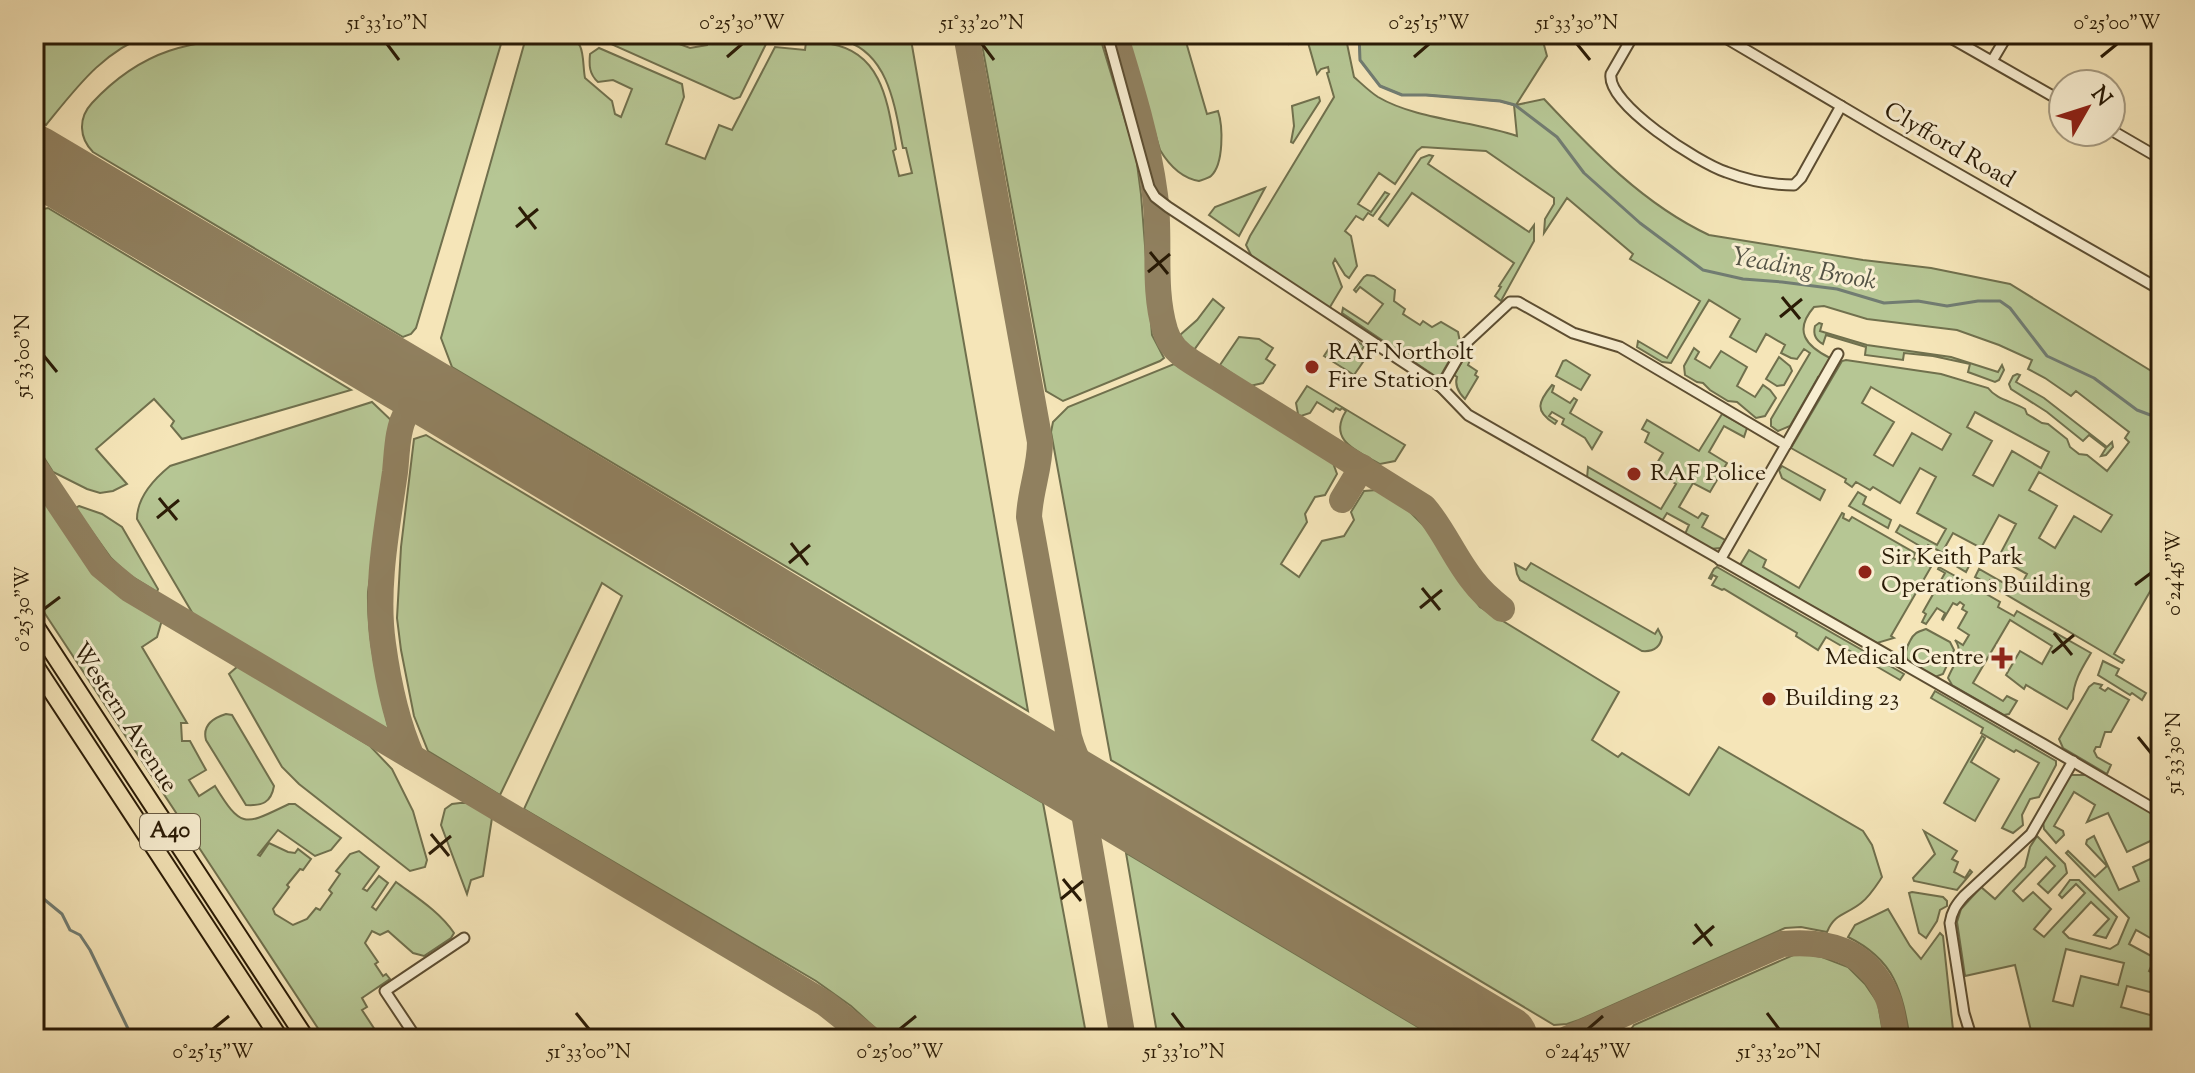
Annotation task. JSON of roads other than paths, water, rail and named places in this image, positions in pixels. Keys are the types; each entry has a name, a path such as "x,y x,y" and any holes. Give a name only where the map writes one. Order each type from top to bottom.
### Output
{"highway":[{"name":"Western Avenue","path":"34,624 306,1039"},
{"name":"Western Avenue","path":"34,664 280,1039"}],"street":[{"path":"1107,34 1149,187 1155,197 1441,387 1468,415 2161,813"},
{"path":"1634,34 1611,74 1614,90 1674,144 1705,164 1727,173 1794,185 1801,178 1841,106"},
{"name":"Clyfford Road","path":"1719,34 2161,290"},
{"path":"1944,34 2047,93"},
{"path":"1992,61 2008,34"},
{"path":"2127,139 2161,159"},
{"path":"1441,387 1467,342 1510,302 1518,302 1573,333 1620,347 1786,445"},
{"path":"1720,560 1838,354"},
{"path":"1972,1039 1964,1013 1950,923 1952,914 1964,896 2031,834 2073,761"},
{"path":"417,1039 385,991 464,938"}],"waterway":[{"name":"Yeading Brook","path":"1359,34 1360,60 1380,86 1402,95 1500,101 1515,105 1557,137 1584,173 1640,223 1703,270 1743,279 1837,289 1884,303 1918,301 1947,306 2000,301 2010,308 2047,356 2094,378 2137,410 2161,419"},
{"name":"Yeading Brook","path":"34,891 62,914 70,930 80,935 133,1039"}],"place":[{"name":"RAF Northolt Fire Station","path":"1312,367"},
{"name":"RAF Police","path":"1634,474"},
{"name":"Sir Keith Park Operations Building","path":"1865,572"},
{"name":"Medical Centre","path":"2002,658"},
{"name":"Building 23","path":"1769,699"}]}
